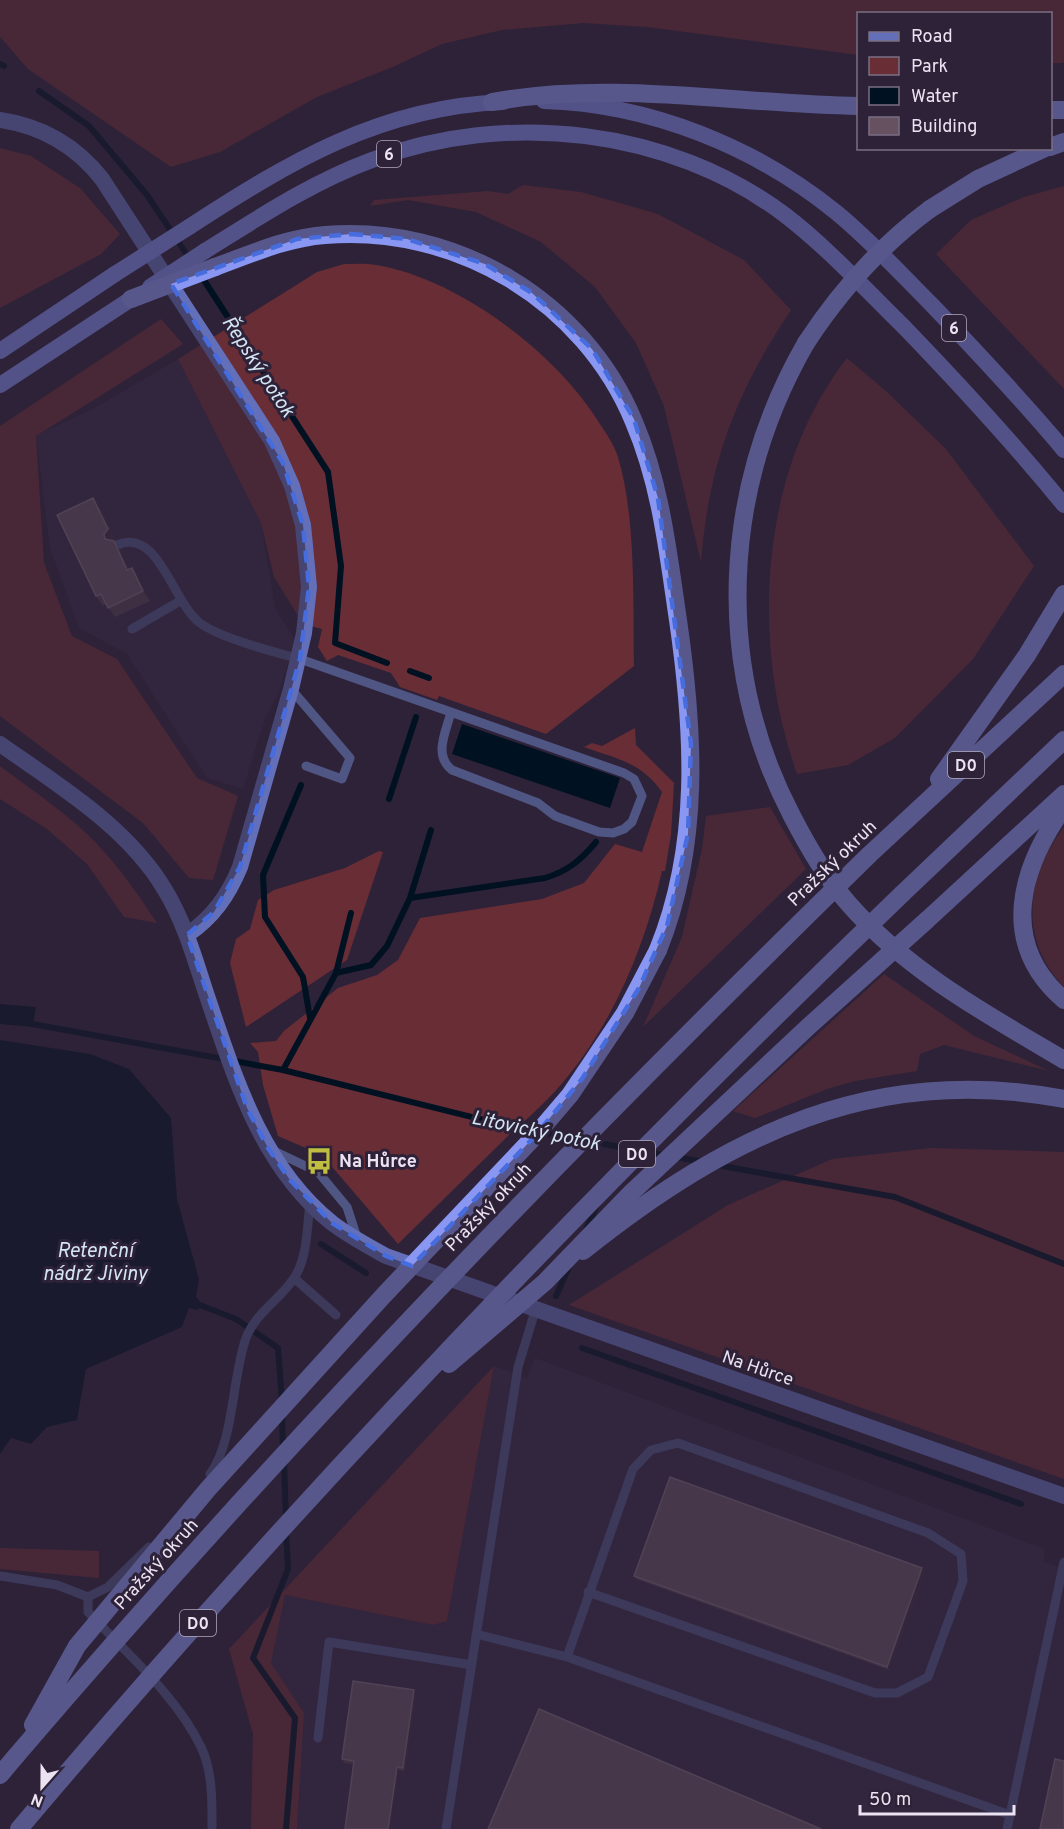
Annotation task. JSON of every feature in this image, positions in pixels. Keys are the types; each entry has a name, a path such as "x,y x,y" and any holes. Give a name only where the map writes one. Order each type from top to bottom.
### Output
{"highway":[{"path":"492,102 556,93 630,93 803,105 857,106"},
{"name":"6","path":"0,351 7,342 275,172 332,142 412,115 492,102 548,102 630,113 709,137 782,174 837,213 858,232 964,339 1064,450"},
{"name":"6","path":"0,385 204,251 323,181 372,160 424,144 478,135 541,132 596,137 664,153 737,184 815,239 975,402 1064,505"},
{"path":"1041,150 978,179 930,209 869,262 834,303 790,371 767,423 751,476 740,530 736,585 738,638 746,692 761,744 781,795 807,844 833,885 855,911 889,944 941,985 1064,1060"},
{"path":"16,1756 67,1662 88,1631 258,1433 384,1295 535,1136 582,1080 639,988 668,926 681,874 689,814 690,718 658,498 644,445 630,411 607,371 586,342 554,310 509,278 459,253 407,239 370,235 324,235 274,246 131,299"},
{"path":"916,812 1021,664 1064,594"},
{"name":"Pražský okruh","path":"0,1775 186,1562 477,1248 670,1050 869,855 1064,674"},
{"name":"D0","path":"19,1829 188,1634 381,1421 520,1274 730,1059 1064,740"},
{"path":"545,1282 608,1216 707,1121 1064,794"},
{"path":"1064,807 1033,858 1024,887 1023,914 1027,943 1038,970 1064,1000"},
{"path":"381,1421 624,1218 719,1157 819,1113 863,1100 927,1090 995,1090 1064,1100"}],"main road":[{"path":"0,120 23,125 50,136 76,152 95,170 272,441 292,486 306,544 309,587 300,659 240,867 229,892 214,912 187,935"},
{"name":"Na Hůrce","path":"0,744 81,802 138,855 164,888 187,935 247,1108 268,1148 290,1180 332,1223 386,1256 535,1311 1064,1496"}],"lane":[{"path":"117,545 134,541 144,545 159,561 180,601 200,623 261,649 300,659 624,772 634,779 642,796 632,822 624,829 613,833 599,832 555,816 538,803 452,770 444,764 441,750 451,712"},
{"path":"132,629 180,601"},
{"path":"291,689 350,758 342,779 306,766"},
{"path":"268,1148 318,1172 347,1207 358,1240"},
{"path":"0,1576 57,1585 88,1597 108,1587 124,1574 195,1495 217,1466 246,1338 258,1316 294,1278 301,1263 310,1203"},
{"path":"294,1278 336,1315"},
{"path":"446,1829 518,1367 535,1311"},
{"path":"567,1657 588,1593 633,1468 651,1450 678,1443 928,1533 961,1554 963,1581 928,1677 897,1693 875,1693 588,1593"},
{"path":"1007,1829 1064,1562"},
{"path":"88,1597 88,1612 179,1710 202,1748 211,1787 212,1829"},
{"path":"476,1634 567,1657 1010,1815"},
{"path":"318,1738 329,1642 472,1665"}],"highlighted area":[{"path":"351,234 407,239 485,264 532,293 592,349 634,419 658,498 691,744 688,834 667,926 639,988 582,1079 535,1136 412,1266 386,1256 332,1223 290,1180 268,1148 247,1108 187,935 214,912 240,867 300,659 309,587 303,525 283,463 171,284 297,239"}],"shaded area":[{"path":"178,359 261,523 275,608 295,640 280,690 265,718 243,789 207,778 127,654 79,628 50,548 36,435 93,409"},
{"path":"535,1358 1045,1549 1044,1562 1064,1568 1064,1829 297,1829 304,1713 271,1663 285,1595 433,1625 447,1621 494,1366 527,1378"}],"green space":[{"path":"0,0 1064,0 1063,63 1052,63 1052,12 857,12 857,55 647,27 584,23 502,30 442,44 395,66 317,97 220,152 171,167 28,69 0,37"},
{"path":"0,148 31,156 80,188 120,234 101,254 0,308"},
{"path":"523,185 581,192 658,214 744,260 791,310 755,370 728,430 711,492 701,562 664,406 636,343 595,287 541,242 476,212 408,200 370,206 374,200 488,191 508,194"},
{"path":"1064,186 1064,389 936,254 971,220 1024,197"},
{"path":"344,264 372,264 407,273 439,285 501,322 557,369 579,395 616,452 624,481 631,533 634,666 546,734 439,696 437,700 400,687 391,673 338,655 327,661 318,647 322,629 303,624 274,577 261,523 178,359 317,272"},
{"path":"161,319 183,344 36,436 44,563 72,636 117,659 197,778 238,796 213,880 189,878 143,823 0,716 0,426"},
{"path":"847,358 887,392 946,449 1034,566 973,659 895,738 848,765 797,774 782,723 773,669 769,614 771,559 780,504 795,452 818,403"},
{"path":"635,728 636,745 674,783 671,835 665,871 662,871 653,907 627,978 591,1045 569,1075 544,1103 398,1244 322,1155 278,1136 263,1085 258,1052 250,1043 276,1041 284,1031 338,988 377,975 398,960 420,918 542,899 584,883 615,844 642,852 662,792 646,774 637,768 584,747 592,743 602,746"},
{"path":"0,766 87,834 122,873 157,923 124,917 87,864 47,829 0,799"},
{"path":"770,807 806,869 643,1027 682,937 702,849 706,816"},
{"path":"1064,827 1064,987 1049,968 1039,949 1032,907 1035,887 1042,866 1051,846"},
{"path":"379,851 383,852 347,960 246,1027 230,963 236,939 250,929 258,900 274,890 345,868"},
{"path":"884,974 974,1036 1049,1071 944,1045 920,1054 917,1071 855,1081 827,1089 755,1118 733,1111"},
{"path":"931,1148 1064,1152 1064,1479 569,1305 728,1205 832,1159"},
{"path":"494,1366 447,1621 433,1625 285,1595 271,1663 304,1713 297,1829 251,1829 253,1734 229,1649"},
{"path":"0,1548 99,1551 99,1578 0,1569"}],"water":[{"path":"462,724 620,778 610,808 452,754"},
{"path":"0,1004 36,1007 33,1027 0,1024"},
{"name":"Retenční nádrž Jiviny","path":"0,1040 90,1054 129,1069 171,1118 177,1199 199,1279 196,1297 200,1301 198,1310 189,1308 182,1327 86,1369 77,1420 47,1427 31,1444 11,1438 0,1454"}],"building":[{"path":"93,498 108,529 104,534 105,539 114,541 127,570 132,568 143,591 108,608 101,594 96,596 57,515"},
{"path":"670,1477 922,1568 887,1667 634,1576"},
{"path":"353,1681 414,1690 403,1768 397,1767 388,1829 345,1829 354,1761 342,1759"},
{"path":"539,1709 821,1829 488,1829"},
{"path":"1055,1759 1064,1761 1064,1829 1040,1829"}],"waterway":[{"name":"Řepský potok","path":"0,64 4,66"},
{"name":"Řepský potok","path":"39,91 89,126 147,195 189,258"},
{"name":"Řepský potok","path":"200,274 328,472 341,566 335,643 387,663"},
{"name":"Řepský potok","path":"410,671 429,678"},
{"name":"Řepský potok","path":"389,799 416,717"},
{"path":"301,785 263,875 265,917 303,977 310,1018"},
{"path":"410,898 431,830"},
{"path":"336,973 371,965 387,946 410,898 545,878 574,864 596,842"},
{"name":"Řepský potok","path":"283,1070 336,973 351,913"},
{"name":"Litovický potok","path":"27,1023 283,1070 516,1128 637,1150"},
{"name":"Litovický potok","path":"647,1152 704,1162"},
{"name":"Litovický potok","path":"717,1165 895,1197 1064,1264"},
{"path":"586,1230 596,1207"},
{"path":"321,1244 366,1273"},
{"path":"556,1296 569,1267"},
{"path":"192,1302 236,1319 278,1348 282,1401"},
{"path":"582,1348 1021,1504"},
{"path":"282,1414 283,1449"},
{"path":"284,1462 286,1518"},
{"path":"286,1531 288,1569 253,1658 295,1718 286,1829"}],"place":[{"name":"Na Hůrce","path":"319,1161"}]}
